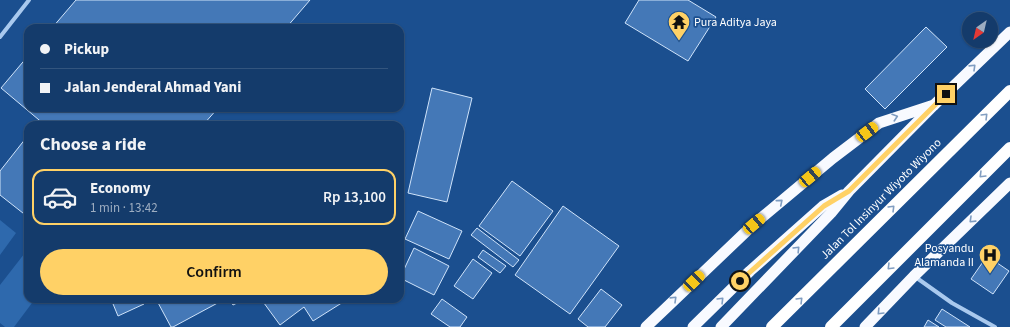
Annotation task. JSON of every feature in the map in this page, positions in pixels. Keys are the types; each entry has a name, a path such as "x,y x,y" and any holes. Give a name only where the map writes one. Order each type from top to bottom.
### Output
{"highway":[{"path":"721,327 831,213 849,191 935,104 1010,32"},
{"name":"Jalan Tol Insinyur Wiyoto Wiyono","path":"772,327 1010,91"},
{"path":"646,327 754,224 838,154 879,123 935,104"},
{"path":"830,327 1010,148"},
{"path":"865,327 914,276 1010,183"},
{"path":"693,327 750,271 824,206 849,191"}],"street":[{"path":"0,37 30,0"},
{"path":"914,276 952,303 995,327"}],"shaded area":[{"path":"0,220 16,233 0,255"},
{"path":"24,254 24,303 32,303 14,327 5,327 0,323 0,285"}],"building":[{"path":"76,0 310,0 289,24 55,24"},
{"name":"Pura Aditya Jaya","path":"639,0 688,0 716,17 688,61 625,23"},
{"path":"926,27 947,47 885,109 865,89"},
{"path":"24,61 24,107 1,88"},
{"path":"432,88 472,98 447,202 408,193"},
{"path":"30,112 214,112 207,121 40,121"},
{"path":"24,141 24,214 0,195 0,171"},
{"path":"512,181 553,211 520,256 479,226"},
{"path":"563,206 619,246 570,314 515,275"},
{"path":"418,211 462,231 449,259 405,239"},
{"path":"477,228 519,260 513,267 471,235"},
{"path":"414,248 449,266 434,295 404,280 404,269"},
{"path":"483,250 506,266 500,273 478,257"},
{"name":"Posyandu Alamanda II","path":"987,256 1009,271 993,294 971,279"},
{"path":"473,259 492,273 473,299 454,286"},
{"path":"601,289 622,305 605,327 588,327 578,319"},
{"path":"442,299 467,317 460,327 450,327 431,314"},
{"path":"113,303 144,303 144,304 118,316"},
{"path":"158,303 218,303 173,327 171,327"},
{"path":"264,303 342,303 313,321 304,307 280,325"},
{"path":"942,309 970,327 946,327 935,320"},
{"path":"928,320 939,327 924,327"}],"place":[{"name":"Pura Aditya Jaya","path":"679,42"},
{"name":"Posyandu Alamanda II","path":"990,274"}],"route":[{"path":"740,281 824,206 849,191 946,94"}]}
